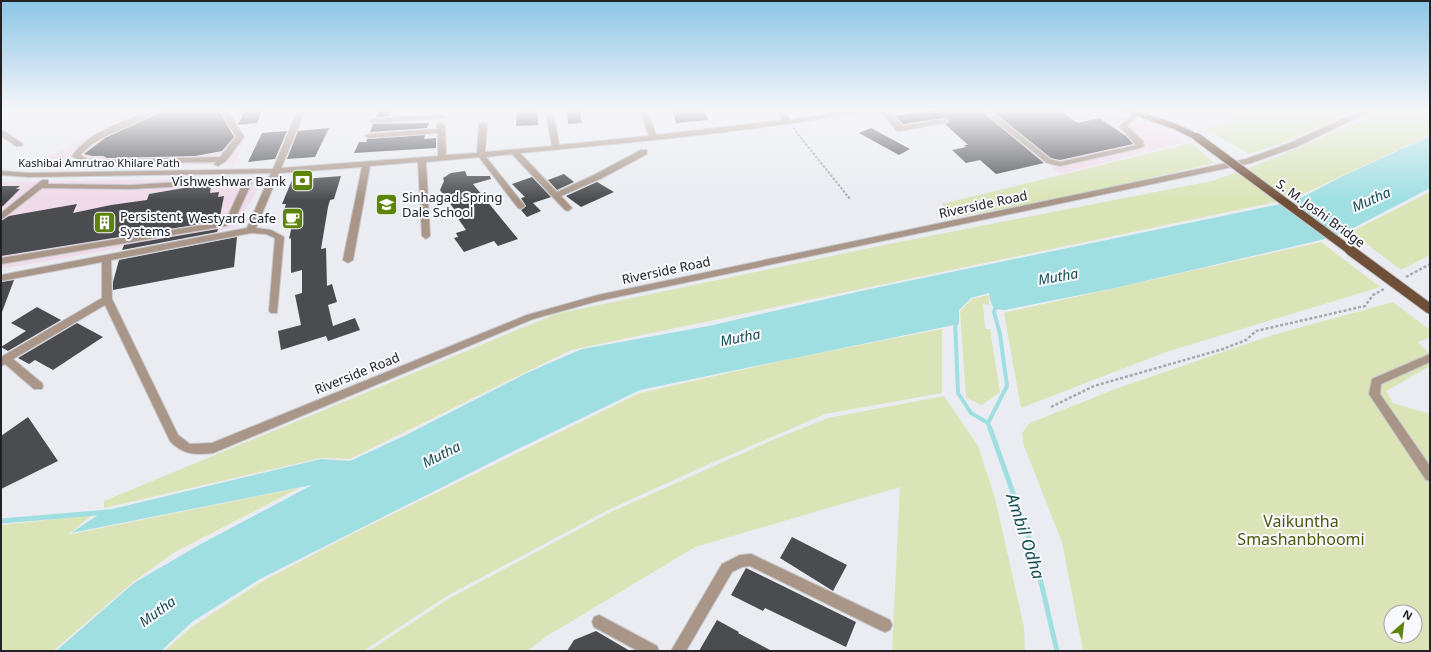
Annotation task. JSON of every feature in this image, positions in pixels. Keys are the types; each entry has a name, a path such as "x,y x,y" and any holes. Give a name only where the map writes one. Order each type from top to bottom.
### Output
{"main road":[{"name":"S. M. Joshi Bridge","path":"1200,139 1430,309"}],"street":[{"path":"12,139 19,144"},
{"path":"93,139 78,149 76,156 85,161 100,162 223,159"},
{"path":"212,172 238,139"},
{"path":"250,230 289,139"},
{"path":"441,139 442,159"},
{"path":"482,139 481,155 521,206"},
{"path":"555,139 556,148"},
{"name":"Kashibai Amrutrao Khilare Path","path":"1,173 54,175 276,171 442,159 639,139"},
{"path":"1021,139 1047,161 1060,164 1140,146 1140,143 1136,139"},
{"name":"Riverside Road","path":"106,256 107,299 174,438 184,448 195,450 213,448 530,317 553,310 598,298 1248,162 1303,139"},
{"path":"514,152 568,208"},
{"path":"556,195 597,178 644,152"},
{"path":"422,160 426,236"},
{"path":"89,174 100,162"},
{"path":"348,260 366,164"},
{"path":"169,185 182,172"},
{"path":"91,186 101,174"},
{"path":"1,216 54,175"},
{"path":"1,261 223,224 231,219 248,182 243,180 130,188 39,186"},
{"path":"1,278 106,256 250,230 268,232 280,237 274,311"},
{"path":"38,386 4,361 107,299"},
{"path":"1430,358 1376,382 1374,394 1430,476"},
{"path":"678,651 727,568 740,561 751,560 886,625"},
{"path":"599,622 652,651"}],"path":[{"path":"802,139 850,200"},
{"path":"1405,278 1430,264"},
{"path":"1051,407 1094,386 1223,350 1246,340 1256,331 1365,306 1373,295 1386,288"}],"shaded area":[{"path":"84,139 245,139 234,164 24,168"},
{"path":"1016,139 1182,139 1184,142 1060,174"},
{"path":"256,178 262,183 234,228 1,269 1,182"}],"green space":[{"path":"1225,139 1292,139 1291,140 1249,154"},
{"path":"1318,139 1420,139 1294,198 571,350 350,459 321,458 104,508 104,501 556,314 884,245 1212,181 1252,167"},
{"path":"1192,143 1214,163 1057,200 951,218 942,204"},
{"path":"1430,192 1430,255 1401,270 1351,232"},
{"path":"1321,242 1380,287 1166,352 1021,408 1004,313"},
{"path":"989,295 989,305 983,304 985,329 990,329 1000,392 982,405 966,398 960,311 972,299"},
{"name":"Vaikuntha Smashanbhoomi","path":"1393,302 1430,330 1430,337 1418,342 1430,354 1430,366 1386,391 1393,403 1430,414 1430,651 1083,651 1062,542 1024,446 1022,433 1030,423 1118,388 1273,335"},
{"path":"942,329 942,393 825,414 702,467 608,510 447,596 363,651 164,651 193,626 261,582 356,532 640,393 795,358"},
{"path":"944,396 978,446 995,498 1024,627 1025,651 892,651 900,487 695,547 547,636 527,651 369,651 448,599 609,513 768,442 828,418"},
{"path":"299,488 175,552 132,583 53,651 1,651 1,525 92,515 69,534 72,534"}],"water":[{"name":"Mutha","path":"1423,139 1430,139 1430,188 1346,232 1321,240 1115,288 1005,310 1000,310 992,306 989,293 971,298 959,310 959,324 640,390 518,449 260,579 192,622 161,651 56,651 134,583 199,545 312,485 71,533 104,511 321,459 350,461 406,435 529,372 582,349 709,326 870,289 1295,201 1341,177"}],"building":[{"path":"103,139 232,139 222,151 195,156 107,158 103,156 84,154"},
{"path":"259,139 283,139 275,159 248,162"},
{"path":"295,139 323,139 315,157 287,159"},
{"path":"367,139 436,139 436,148 354,153 359,142 366,142"},
{"path":"871,139 892,139 910,149 899,155"},
{"path":"962,139 1016,139 1044,163 996,174 980,160 966,163 952,150 966,147 964,145 968,145"},
{"path":"1028,139 1129,139 1133,144 1060,160 1051,158"},
{"path":"465,171 467,176 490,176 491,179 473,184 518,239 498,246 494,241 464,252 454,238 458,237 456,233 466,230 455,214 457,213 440,190 444,181 443,178 451,173"},
{"path":"564,174 574,182 557,190 548,180"},
{"path":"341,176 334,199 330,200 328,207 321,249 326,248 327,286 332,284 337,302 328,305 333,326 355,318 360,330 328,341 326,336 281,350 278,331 301,325 295,295 302,293 302,270 291,273 291,238 289,239 295,211 284,211 286,204 282,204 292,180"},
{"path":"532,177 551,197 533,203 541,211 527,217 521,210 526,206 521,198 525,197 512,184"},
{"path":"597,182 614,192 581,207 566,196"},
{"path":"1,186 20,186 16,189 20,189 1,208"},
{"name":"Persistent Systems","path":"211,186 210,193 219,192 218,197 224,196 219,221 1,256 1,221 9,216 77,204 73,213 111,205 147,200 149,194 184,188"},
{"path":"218,229 217,232 122,250 124,245"},
{"path":"237,237 234,267 113,290 113,282 119,260"},
{"path":"14,280 2,312 1,312 1,282"},
{"path":"37,307 61,320 8,351 1,347 26,331 11,323"},
{"path":"77,323 103,337 53,370 35,360 29,364 18,358"},
{"path":"28,417 58,461 1,489 1,436"},
{"path":"792,537 847,565 833,591 780,558"},
{"path":"746,568 856,622 846,647 765,608 763,611 731,595"},
{"path":"717,620 739,632 738,633 772,651 699,651"},
{"path":"596,631 630,651 567,651 574,640"}],"waterway":[{"name":"Ambil Odha","path":"988,423 1007,386 1000,334 994,312 997,304"},
{"name":"Ambil Odha","path":"955,319 958,393 971,413 988,423"},
{"name":"Ambil Odha","path":"988,423 990,429"},
{"name":"Ambil Odha","path":"990,428 1034,552 1057,651"},
{"path":"1,521 108,512"}],"place":[{"name":"Vishweshwar Bank","path":"302,181"},
{"name":"Sinhagad Spring Dale School","path":"387,204"},
{"name":"Westyard Cafe","path":"292,218"},
{"name":"Persistent Systems","path":"104,223"}]}
